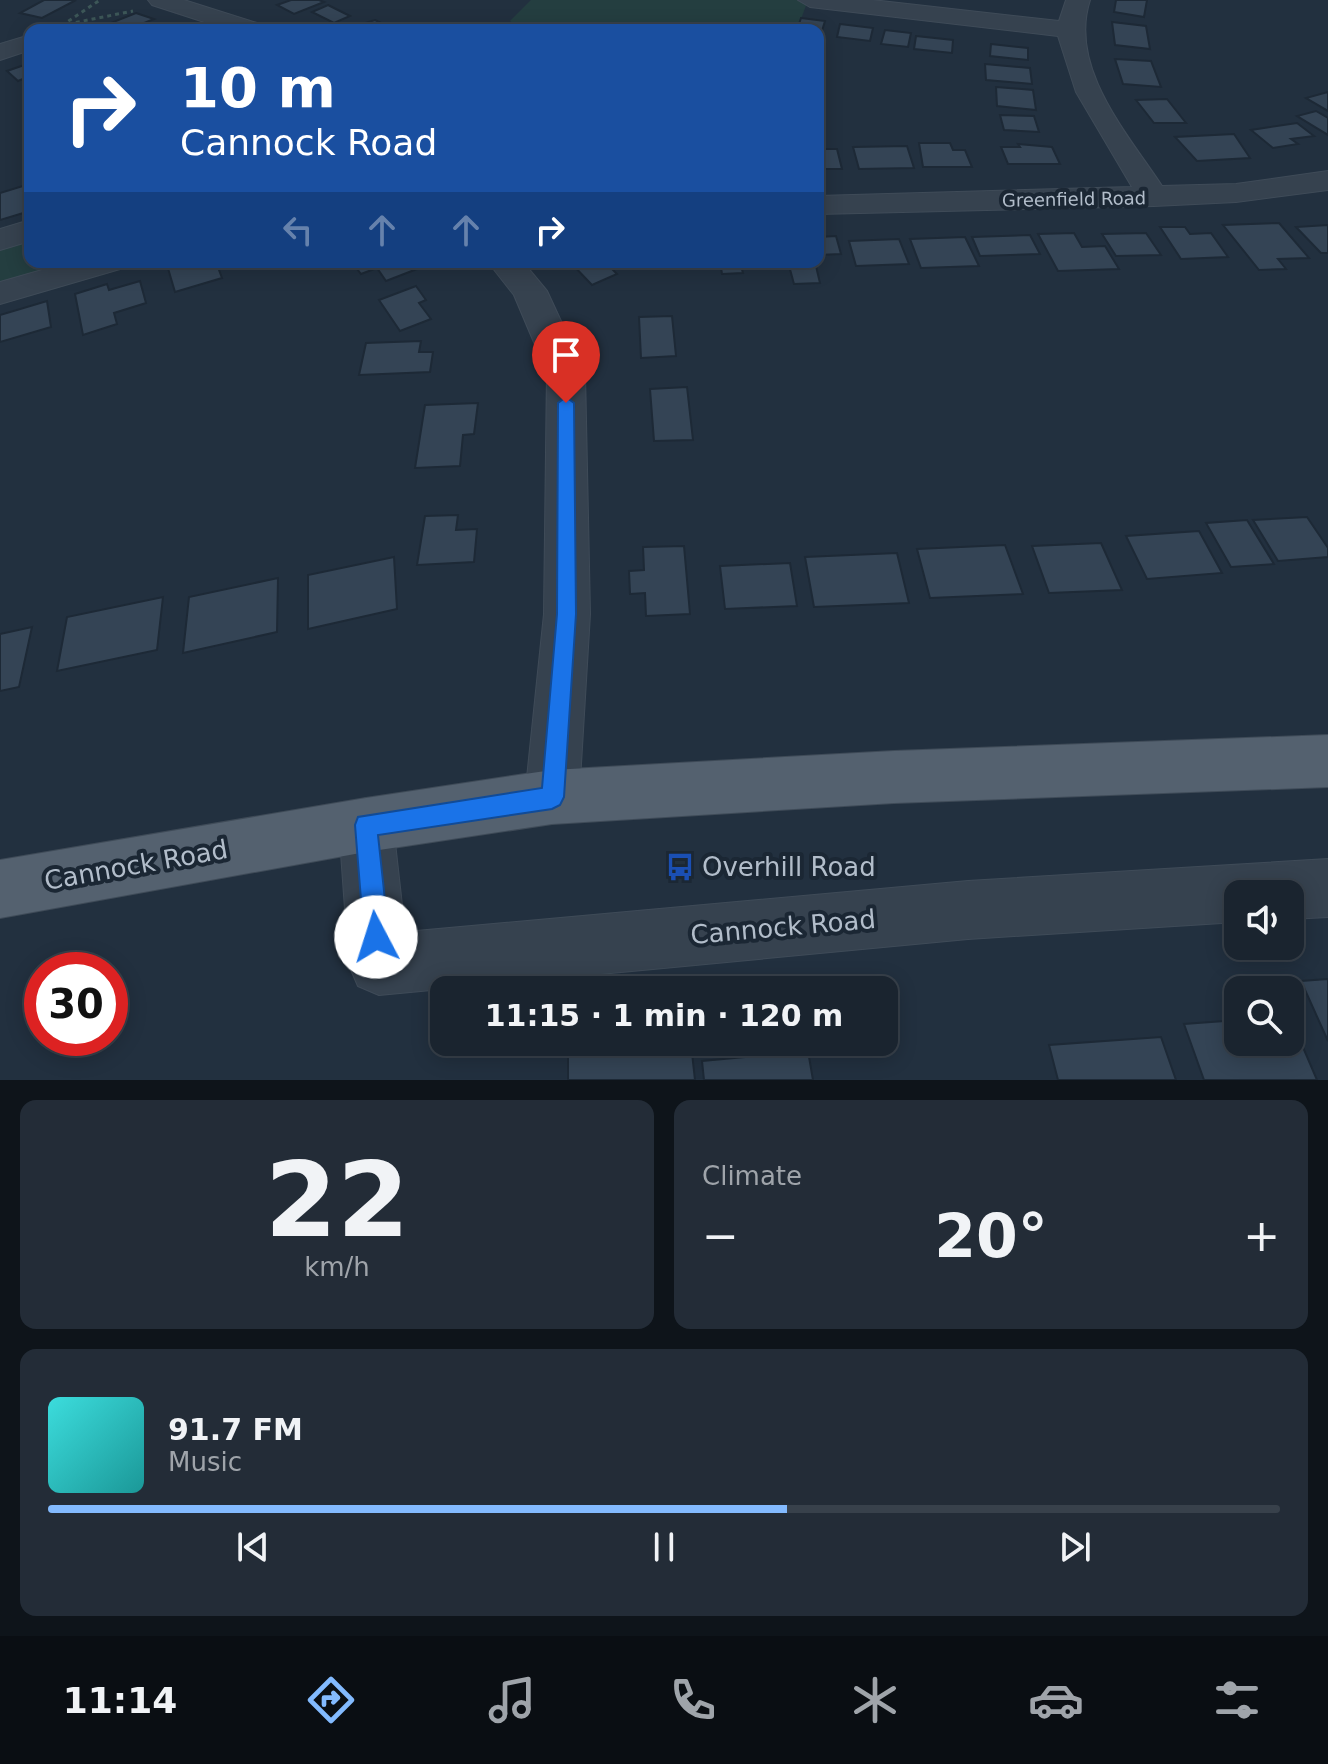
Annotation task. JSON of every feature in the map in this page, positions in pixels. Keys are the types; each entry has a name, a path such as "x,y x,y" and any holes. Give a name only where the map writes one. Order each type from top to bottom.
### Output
{"main road":[{"name":"Cannock Road","path":"0,889 366,825 552,797 894,777 1328,761"}],"street":[{"path":"810,0 1070,30"},
{"path":"1078,0 1070,30 1074,57 1084,83 1154,197"},
{"path":"176,2 237,24"},
{"path":"0,52 24,44"},
{"name":"Greenfield Road","path":"824,205 1236,193 1313,185 1328,180"},
{"path":"0,240 24,232"},
{"path":"0,293 87,268"},
{"path":"510,268 530,291 566,373 567,614 552,797"},
{"name":"Cannock Road","path":"366,825 379,965 968,910 1328,888"}],"path":[{"path":"68,24 100,0"},
{"path":"68,24 176,2"}],"green space":[{"path":"531,0 808,0 799,24 514,24 510,21"},
{"path":"24,238 24,268 64,268 0,286 0,245"}],"building":[{"path":"44,0 76,0 42,18 20,13"},
{"path":"291,0 324,2 294,14 277,5"},
{"path":"1116,0 1147,0 1144,17 1114,12"},
{"path":"328,5 350,16 334,23 312,12"},
{"path":"136,13 154,19 142,24 108,24"},
{"path":"801,18 825,21 824,24 799,24"},
{"path":"375,20 383,24 362,24"},
{"path":"1112,22 1146,26 1150,49 1115,45"},
{"path":"840,24 873,28 870,41 837,37"},
{"path":"885,30 911,33 908,47 881,44"},
{"path":"916,36 953,40 952,53 914,49"},
{"path":"991,44 1028,48 1028,60 990,56"},
{"path":"1115,59 1151,61 1161,87 1123,84"},
{"path":"985,64 1030,68 1032,84 986,80"},
{"path":"24,65 24,78 18,81 7,71"},
{"path":"996,87 1033,90 1036,110 997,106"},
{"path":"1328,92 1328,111 1306,98"},
{"path":"1167,99 1186,123 1154,123 1136,100"},
{"path":"1316,111 1328,118 1328,135 1297,116"},
{"path":"1000,115 1034,116 1039,132 1004,130"},
{"path":"1297,123 1314,136 1291,139 1298,144 1273,148 1251,130"},
{"path":"1234,134 1250,158 1197,161 1175,137"},
{"path":"919,143 950,143 953,150 965,150 972,167 923,167"},
{"path":"1018,144 1052,147 1060,164 1008,164 1001,147 1020,147"},
{"path":"907,146 914,168 859,169 853,147"},
{"path":"824,149 837,149 842,169 824,169"},
{"path":"24,186 24,213 0,220 0,193"},
{"path":"1279,223 1309,258 1278,259 1286,269 1259,270 1223,225"},
{"path":"1328,225 1328,253 1321,253 1296,227"},
{"path":"1160,227 1185,227 1190,234 1211,233 1228,257 1181,259"},
{"path":"1074,233 1082,247 1105,246 1119,269 1058,271 1038,234"},
{"path":"1146,233 1161,255 1116,256 1102,234"},
{"path":"1030,235 1040,254 980,256 972,237"},
{"path":"836,236 841,254 824,255 824,237"},
{"path":"965,237 979,266 921,268 910,239"},
{"path":"899,239 909,264 856,266 849,241"},
{"path":"168,268 218,268 222,278 175,292"},
{"path":"356,268 377,268 361,274"},
{"path":"377,268 417,269 386,281"},
{"path":"576,268 611,268 617,274 592,285"},
{"path":"721,268 742,268 743,273 722,274"},
{"path":"790,268 816,268 820,283 794,284"},
{"path":"140,281 146,303 114,313 117,324 83,335 75,294 107,284 109,290"},
{"path":"416,286 426,300 419,303 431,319 400,331 379,300"},
{"path":"47,301 51,327 0,342 0,315"},
{"path":"672,316 676,356 641,358 639,317"},
{"path":"421,341 419,352 433,352 430,372 359,375 366,343"},
{"path":"687,387 693,440 654,441 650,389"},
{"path":"478,403 474,434 463,435 460,466 415,468 425,405"},
{"path":"458,515 456,530 477,529 474,562 417,565 425,516"},
{"path":"1307,517 1328,548 1328,557 1278,561 1253,520"},
{"path":"1247,520 1274,564 1231,567 1206,523"},
{"path":"1199,531 1222,573 1147,579 1126,536"},
{"path":"1101,543 1122,590 1049,593 1032,546"},
{"path":"1005,545 1023,594 930,598 917,549"},
{"path":"684,546 690,614 646,616 645,593 630,594 629,571 644,570 643,547"},
{"path":"897,553 909,603 814,607 805,557"},
{"path":"394,557 397,609 308,629 308,575"},
{"path":"790,563 797,606 725,609 720,566"},
{"path":"278,578 277,632 183,653 189,597"},
{"path":"163,597 157,650 57,671 67,617"},
{"path":"32,627 19,687 0,691 0,634"},
{"path":"1328,979 1328,1041 1304,988 1304,981"},
{"path":"1224,1021 1224,1056 1304,1056 1304,1050 1317,1080 1204,1080 1184,1024"},
{"path":"1161,1037 1176,1080 1058,1080 1049,1045"},
{"path":"692,1056 695,1080 568,1080 568,1057"},
{"path":"755,1056 809,1056 813,1080 704,1080 702,1061"}],"place":[{"name":"Overhill Road","path":"680,867"}],"route":[{"path":"376,937 366,825 552,797 567,614 566,403"}]}
